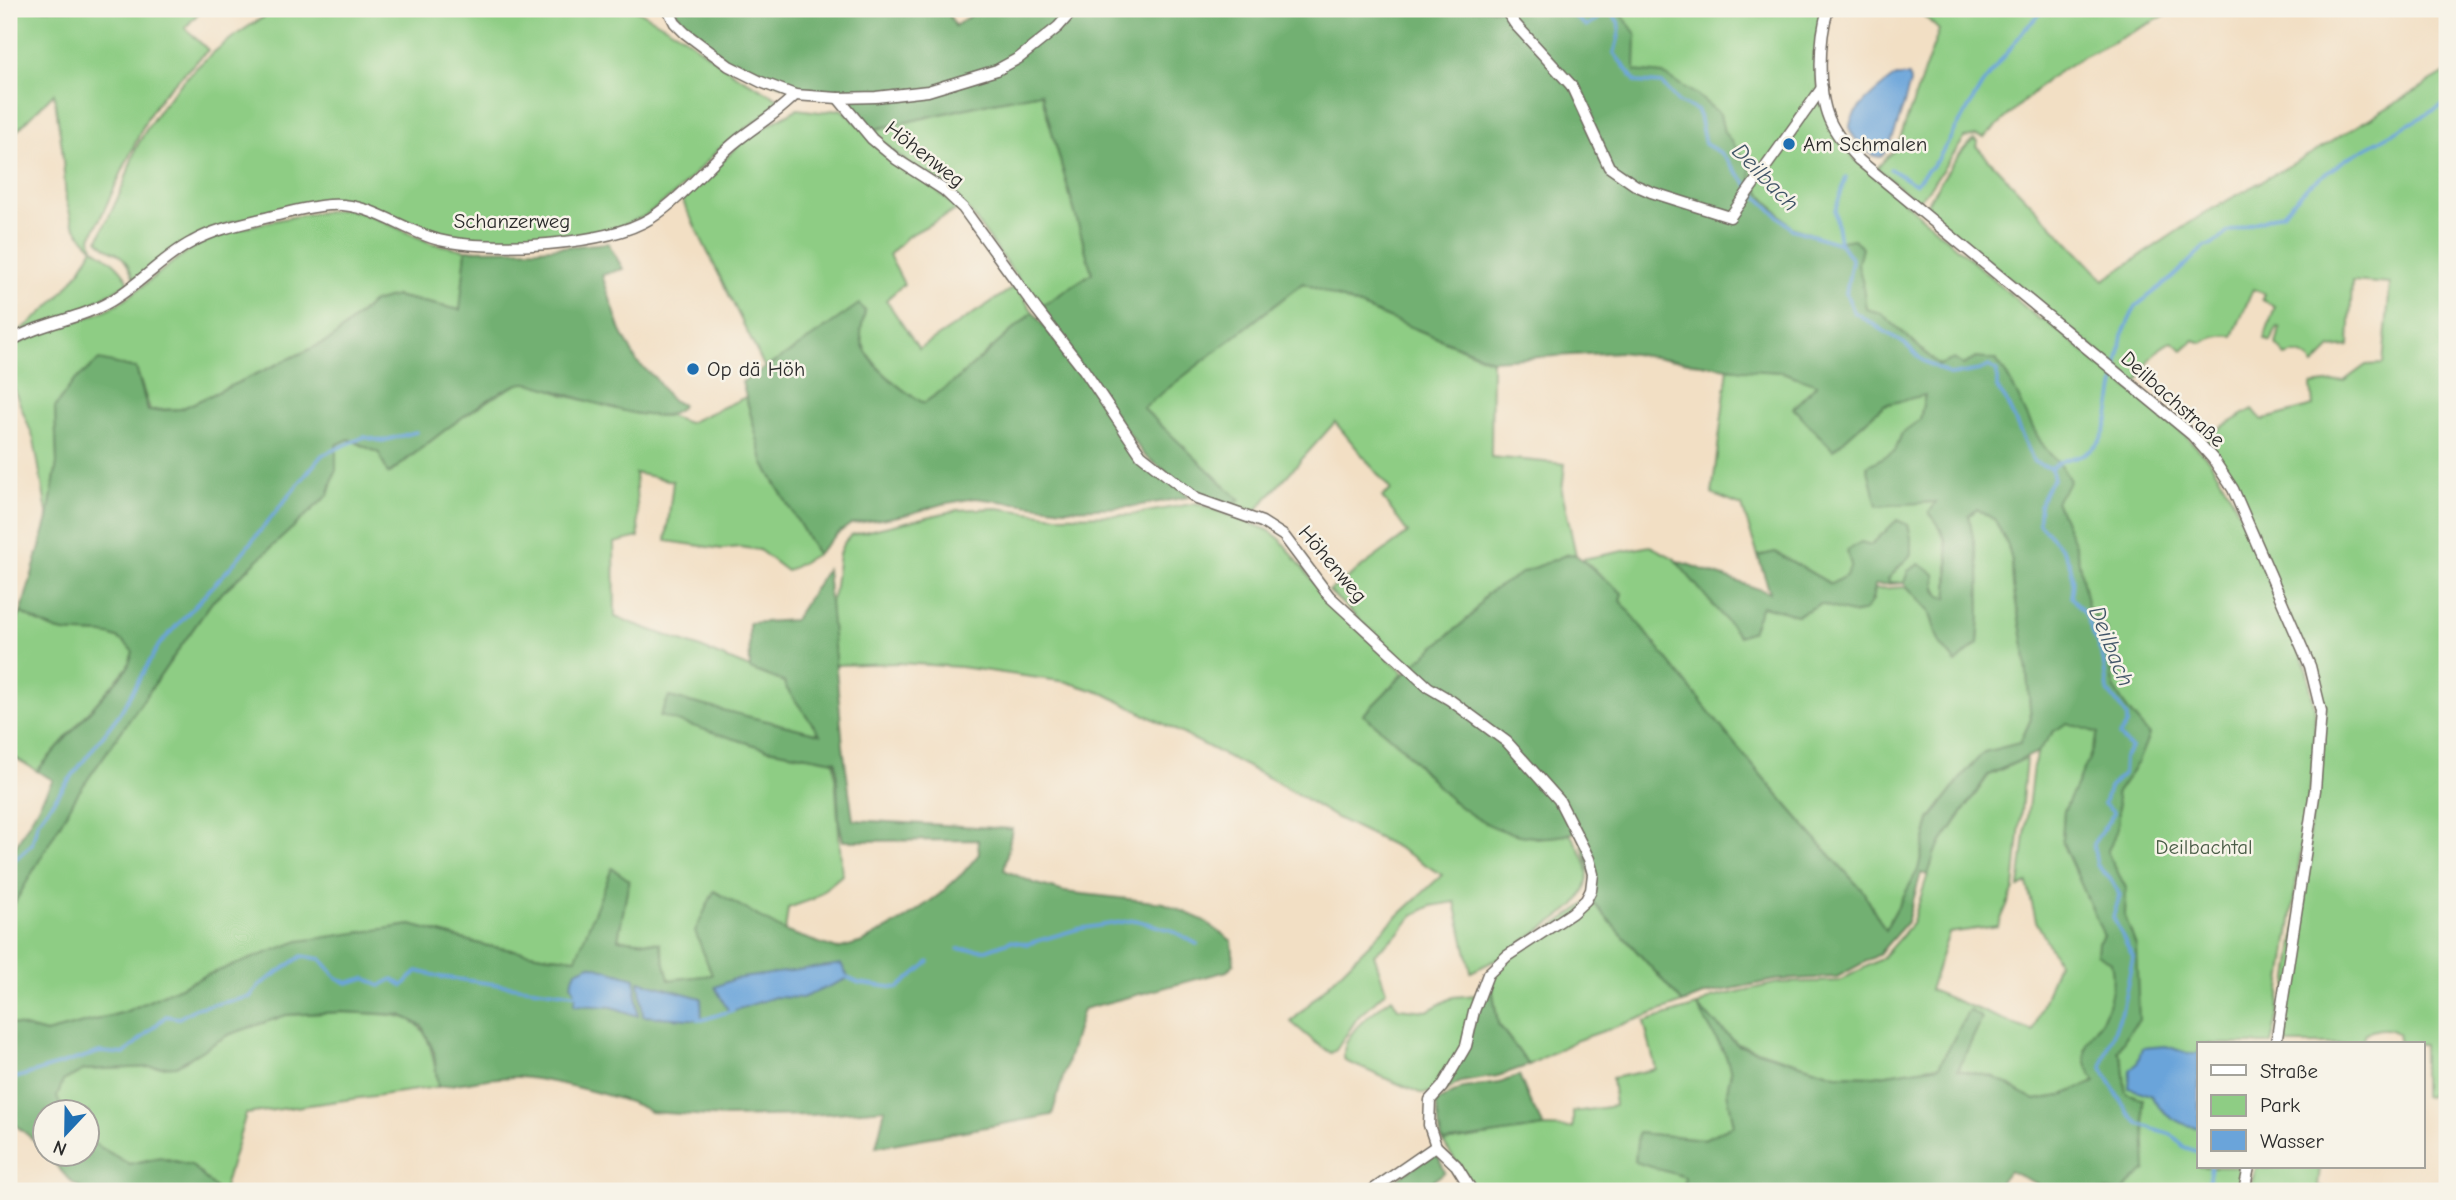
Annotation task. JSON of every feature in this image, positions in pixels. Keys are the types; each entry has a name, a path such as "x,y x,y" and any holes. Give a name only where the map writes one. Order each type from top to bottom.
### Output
{"street":[{"path":"668,9 675,23 685,33 729,66 795,95 838,98 928,91 997,69 1019,58 1058,27 1074,9"},
{"path":"1505,9 1515,24 1571,85 1609,167 1635,185 1651,192 1730,217 1822,88"},
{"name":"Deilbachstraße","path":"1828,9 1821,45 1822,88 1828,117 1843,143 1859,160 2192,435 2213,459 2233,489 2310,666 2321,711 2315,790 2276,1042"},
{"name":"Schanzerweg","path":"9,342 43,324 82,314 111,301 192,242 229,227 308,208 348,205 368,209 436,239 466,244 530,244 599,238 622,231 649,219 673,202 736,142 784,107 795,95"},
{"name":"Höhenweg","path":"838,98 872,139 896,159 944,190 963,208 1084,370 1141,455 1197,499 1262,522 1284,536 1329,596 1428,687 1507,742 1559,800 1589,859 1593,874 1591,890 1586,901 1572,913 1507,956 1488,974 1474,1011 1466,1046 1442,1087 1430,1100 1429,1125 1436,1146"},
{"path":"1371,1191 1436,1146 1456,1165 1472,1191"},
{"path":"2244,1191 2249,1168"}],"green space":[{"path":"9,9 202,9 185,28 208,50 163,94 147,118 91,238 93,248 73,224 66,200 54,93 9,139"},
{"path":"278,9 635,9 683,36 736,75 783,101 719,149 676,193 645,216 604,233 468,241 436,236 348,201 229,223 134,279 124,259 98,240 123,186 137,146 164,104 197,67 236,35"},
{"path":"675,9 946,9 955,26 980,9 1618,9 1636,34 1635,71 1663,74 1697,95 1720,114 1724,132 1750,165 1751,177 1758,190 1791,227 1835,242 1854,239 1862,247 1858,264 1866,309 1881,313 1939,365 1954,359 1963,365 1976,358 1996,360 2009,379 2041,442 2070,481 2056,501 2076,547 2088,607 2107,629 2105,645 2114,659 2112,670 2116,690 2127,709 2149,735 2138,762 2116,794 2118,824 2107,852 2126,888 2125,916 2136,946 2139,1020 2118,1051 2123,1066 2126,1093 2143,1099 2146,1170 2122,1191 2036,1191 2038,1184 2009,1171 1993,1191 1684,1191 1685,1177 1635,1162 1638,1133 1704,1139 1734,1125 1727,1091 1731,1072 1726,1056 1697,1006 1738,1045 1836,1075 1874,1076 1939,1066 1969,1010 1982,1018 1958,1070 1994,1077 2035,1100 2060,1096 2095,1082 2085,1055 2090,1037 2109,1003 2113,983 2112,969 2111,962 2097,954 2098,942 2104,936 2062,841 2064,811 2098,733 2067,723 2053,732 2038,752 1988,775 1935,852 1928,875 1921,873 1907,922 1878,955 1837,977 1776,980 1706,994 1683,1003 1591,900 1596,888 1578,831 1561,836 1528,836 1496,828 1481,821 1446,795 1401,746 1363,715 1410,668 1472,615 1486,594 1522,573 1568,554 1576,555 1622,593 1620,600 1738,748 1863,891 1885,930 1918,870 1930,820 1984,752 2020,743 2031,719 2025,651 2013,586 2012,561 1995,520 1977,509 1969,516 1979,570 1978,643 1956,663 1940,644 1929,611 1904,583 1908,571 1919,564 1935,574 1936,590 1940,596 1947,598 1948,553 1942,531 1929,513 1936,502 1877,506 1867,466 1895,451 1902,433 1920,420 1925,395 1884,405 1833,450 1793,408 1817,384 1782,372 1742,370 1620,352 1492,360 1303,283 1143,408 1240,500 1227,508 1199,497 1144,455 1039,308 1092,273 1041,93 867,131 836,91 788,87 739,68 695,37"},
{"name":"Deilbachtal","path":"1493,9 1825,9 1817,35 1819,94 1853,157 2040,320 2043,318 2187,437 2210,461 2233,499 2306,667 2315,709 2314,760 2271,1042 2197,1042 2197,1168 2242,1168 2239,1191 2116,1191 2076,1090 2035,1100 1994,1077 1958,1070 1982,1018 1939,1066 1874,1076 1836,1075 1738,1044 1699,1008 1726,1056 1731,1072 1727,1091 1734,1125 1704,1139 1638,1133 1635,1161 1686,1177 1684,1191 1476,1191 1444,1142 1544,1127 1573,1128 1573,1112 1615,1106 1612,1078 1656,1069 1644,1022 1697,1006 1711,998 1778,983 1839,981 1881,959 1912,924 1935,852 1989,775 2026,758 2014,889 1998,926 1949,933 1930,990 2033,1032 2058,962 2036,921 2027,883 2019,887 2033,766 2038,752 2053,732 2041,585 1951,415","holes":["2082,774 2076,874 2062,843 2064,811"]},
{"path":"1935,9 2178,9 2079,59 2048,79 1984,138 1965,138 1925,194 1915,200 1877,168 1897,147 1939,30 1921,13"},
{"path":"2447,72 2447,1087 2428,1097 2424,1096 2424,1042 2400,1042 2398,1034 2378,1029 2365,1033 2362,1042 2280,1042 2326,709 2238,488 2216,454 2201,439 2253,409 2262,420 2313,406 2311,385 2344,381 2366,365 2383,364 2390,284 2352,281 2349,346 2331,348 2314,365 2302,355 2286,356 2276,345 2280,328 2277,327 2271,342 2264,339 2275,306 2262,300 2264,293 2253,289 2233,336 2217,336 2202,343 2194,340 2183,350 2172,342 2166,344 2151,359 2137,384 1925,209 1955,160 1974,140 1978,142 1976,146 2104,280 2203,214 2312,153"},
{"path":"1041,93 1092,273 1039,308 970,212 868,131"},
{"path":"797,109 820,112 841,109 958,209 908,236 889,255 904,284 886,300 919,349 1016,286 1033,312 955,381 924,403 895,383 868,354 861,334 865,311 765,368 685,206 683,200 740,144 757,131"},
{"path":"345,209 364,213 431,243 466,250 461,310 396,296 373,302 332,339 181,409 150,410 136,368 55,407 57,463 48,518 34,440 9,376 9,349 117,304 185,253 210,240 268,222"},
{"path":"608,243 623,269 602,275 621,331 637,362 655,378 670,399 682,405 672,414 655,416 633,413 526,383 514,386 478,406 388,474 379,453 349,439 336,445 336,469 328,495 212,602 78,793 9,913 9,858 53,780 37,771 127,669 133,652 116,638 56,630 21,613 48,518 57,463 55,407 73,382 99,360 136,368 148,411 181,409 332,339 373,302 395,296 460,310 466,250 539,249"},
{"path":"93,248 114,263 129,282 84,309 14,335 59,296"},
{"path":"1303,282 1492,361 1491,457 1565,464 1562,491 1576,555 1568,554 1486,594 1472,615 1410,668 1329,591 1408,533 1382,497 1391,490 1335,422 1251,516 1227,508 1239,501 1142,408"},
{"path":"859,304 865,311 861,334 867,354 884,374 924,403 955,381 1033,312 1081,372 1140,457 1190,497 1129,507 1064,509 975,498 905,515 851,524 817,554 764,464 742,382"},
{"path":"1728,368 1782,372 1818,384 1833,449 1884,405 1925,394 1920,420 1902,433 1895,451 1937,501 1937,520 1948,548 1948,598 1940,596 1935,584 1908,571 1904,583 1889,583 1888,579 1911,554 1908,525 1897,521 1851,565 1847,575 1831,584 1776,552 1758,556 1742,506 1712,494"},
{"path":"522,382 637,414 669,416 688,423 746,397 764,464 817,554 787,571 759,550 740,547 722,549 666,541 673,481 635,473 639,537 614,543 615,617 784,682 821,735 669,697 767,749 834,761 842,875 813,899 788,908 785,931 713,975 669,980 618,939 629,881 576,958 488,946 411,925 363,932 207,975 125,1012 46,1033 9,1023 9,913 12,905 78,793 212,602 328,495 336,469 336,445 349,439 379,453 389,474 469,413"},
{"path":"1197,503 1268,530 1279,538 1333,606 1404,673 1364,715 1399,745 1452,801 1536,838 1570,834 1585,861 1588,878 1586,887 1574,906 1502,957 1471,972 1455,902 1431,906 1413,915 1399,933 1374,954 1386,991 1358,1017 1336,1050 1331,1053 1291,1022 1442,875 1275,781 1105,694 1067,682 960,667 899,663 835,665 830,604 834,594 839,554 851,535 957,510 997,508 1057,516 1130,515"},
{"path":"1977,509 1995,520 2012,561 2013,586 2025,651 2031,719 2020,743 1984,753 1964,774 1930,819 1918,870 1885,930 1863,891 1738,748 1620,600 1622,593 1582,559 1650,546 1674,558 1740,635 1752,631 1762,606 1797,615 1821,604 1855,614 1873,601 1875,589 1905,587 1929,611 1940,644 1956,662 1978,643 1979,570 1969,516"},
{"path":"1897,520 1908,525 1911,554 1888,579 1889,582 1904,583 1875,585 1869,606 1857,613 1821,604 1797,615 1762,606 1752,631 1739,636 1675,560 1770,593 1758,556 1775,552 1831,584 1847,575 1851,565 1847,551 1861,542 1871,545"},
{"path":"827,569 843,746 853,820 1012,829 1004,870 1065,892 1164,903 1203,920 1232,941 1234,964 1227,971 1083,1009 1052,1115 876,1147 885,1109 811,1115 725,1117 650,1112 626,1101 587,1090 519,1077 438,1087 434,1052 422,1026 401,1015 342,1012 286,1015 228,1035 176,1066 84,1070 63,1081 57,1098 32,1098 32,1138 9,1120 9,1023 46,1033 125,1012 207,975 299,941 411,925 488,946 576,958 612,868 629,880 618,939 660,943 669,980 712,975 695,931 714,891 784,931 837,949 863,942 905,919 940,894 963,873 979,854 978,840 843,841 839,822 836,761 767,749 660,716 669,697 820,734 784,682 750,669 749,623 794,620"},
{"path":"21,613 56,630 116,638 133,652 127,668 37,771 9,754 9,638"},
{"path":"1591,900 1683,1003 1575,1041 1529,1065 1498,1023 1490,975 1513,954"},
{"path":"1490,975 1498,1024 1529,1065 1498,1076 1461,1082 1444,1092"},
{"path":"1476,995 1464,1045 1434,1093 1420,1093 1345,1061 1346,1042 1352,1033 1367,1017 1392,998 1398,1008 1427,1011 1453,997"},
{"path":"342,1012 386,1014 413,1022 422,1030 429,1043 438,1087 246,1114 223,1191 216,1191 191,1165 160,1157 129,1164 102,1148 102,1098 56,1097 63,1080 84,1070 176,1066 228,1035 286,1015"},
{"path":"1519,1075 1544,1127 1444,1142 1441,1138 1436,1102 1463,1088 1500,1083"},
{"path":"102,1148 129,1164 160,1158 191,1165 216,1191 85,1191 70,1181 58,1168 102,1168"},
{"path":"1437,1154 1445,1172 1419,1191 1379,1191 1424,1160"},
{"path":"2256,1168 2320,1168 2318,1187 2332,1191 2249,1191"}],"water":[{"path":"1896,76 1909,76 1910,83 1890,143 1881,157 1877,157 1869,153 1853,136 1851,122 1867,99"},
{"path":"841,964 849,978 802,998 775,997 729,1012 715,987 734,979"},
{"path":"590,965 635,978 638,1016 612,1007 574,1005 576,995 571,983 576,971"},
{"path":"639,981 701,998 702,1020 643,1016"},
{"path":"2166,1046 2187,1053 2197,1053 2197,1127 2170,1117 2151,1095 2129,1088 2130,1069 2137,1064 2142,1048"}],"waterway":[{"name":"Deilbach","path":"1571,9 1575,17 1586,26 1597,20 1605,9 1612,14 1620,28 1614,53 1636,82 1662,84 1678,102 1698,111 1705,144 1721,153 1757,196 1792,229 1841,244 1852,260 1846,293 1854,312 1905,344 1923,361 1951,375 1989,366 1997,371 1997,388 2006,401 2034,462 2051,469 2054,478 2042,500 2039,524 2055,540 2070,565 2073,585 2071,597 2085,613 2103,658 2107,690 2127,716 2127,725 2119,736 2131,748 2124,758 2123,774 2109,788 2104,804 2114,813 2093,844 2097,865 2112,881 2120,895 2113,917 2133,957 2122,1011 2102,1068 2128,1113 2139,1124 2171,1134 2184,1147 2197,1151"},
{"path":"1890,169 1915,184 1938,159 1982,85 2025,29 2045,9"},
{"path":"2117,368 2122,335 2136,306 2172,278 2204,247 2212,245 2228,232 2283,213 2307,187 2346,159 2447,103"},
{"path":"1840,243 1835,211 1846,177"},
{"path":"2051,469 2063,461 2086,453 2101,439 2108,421 2116,379"},
{"path":"9,872 13,861 32,844 38,821 120,713 159,645 235,562 322,455 364,437 382,441 416,432"},
{"path":"958,949 986,950 1011,941 1027,944 1078,929 1135,920 1171,930 1197,944"},
{"path":"9,1080 100,1052 124,1054 166,1016 179,1018 196,1008 250,997 261,984 302,956 321,959 336,977 347,983 365,978 380,986 393,979 403,986 417,971 441,977 580,995"},
{"path":"848,978 859,983 898,988 929,962"},
{"path":"697,1019 702,1020 733,1010"},
{"name":"Deilbach","path":"2196,1191 2208,1182 2211,1168"}],"place":[{"name":"Am Schmalen","path":"1789,144"},
{"name":"Op dä Höh","path":"693,369"}]}
